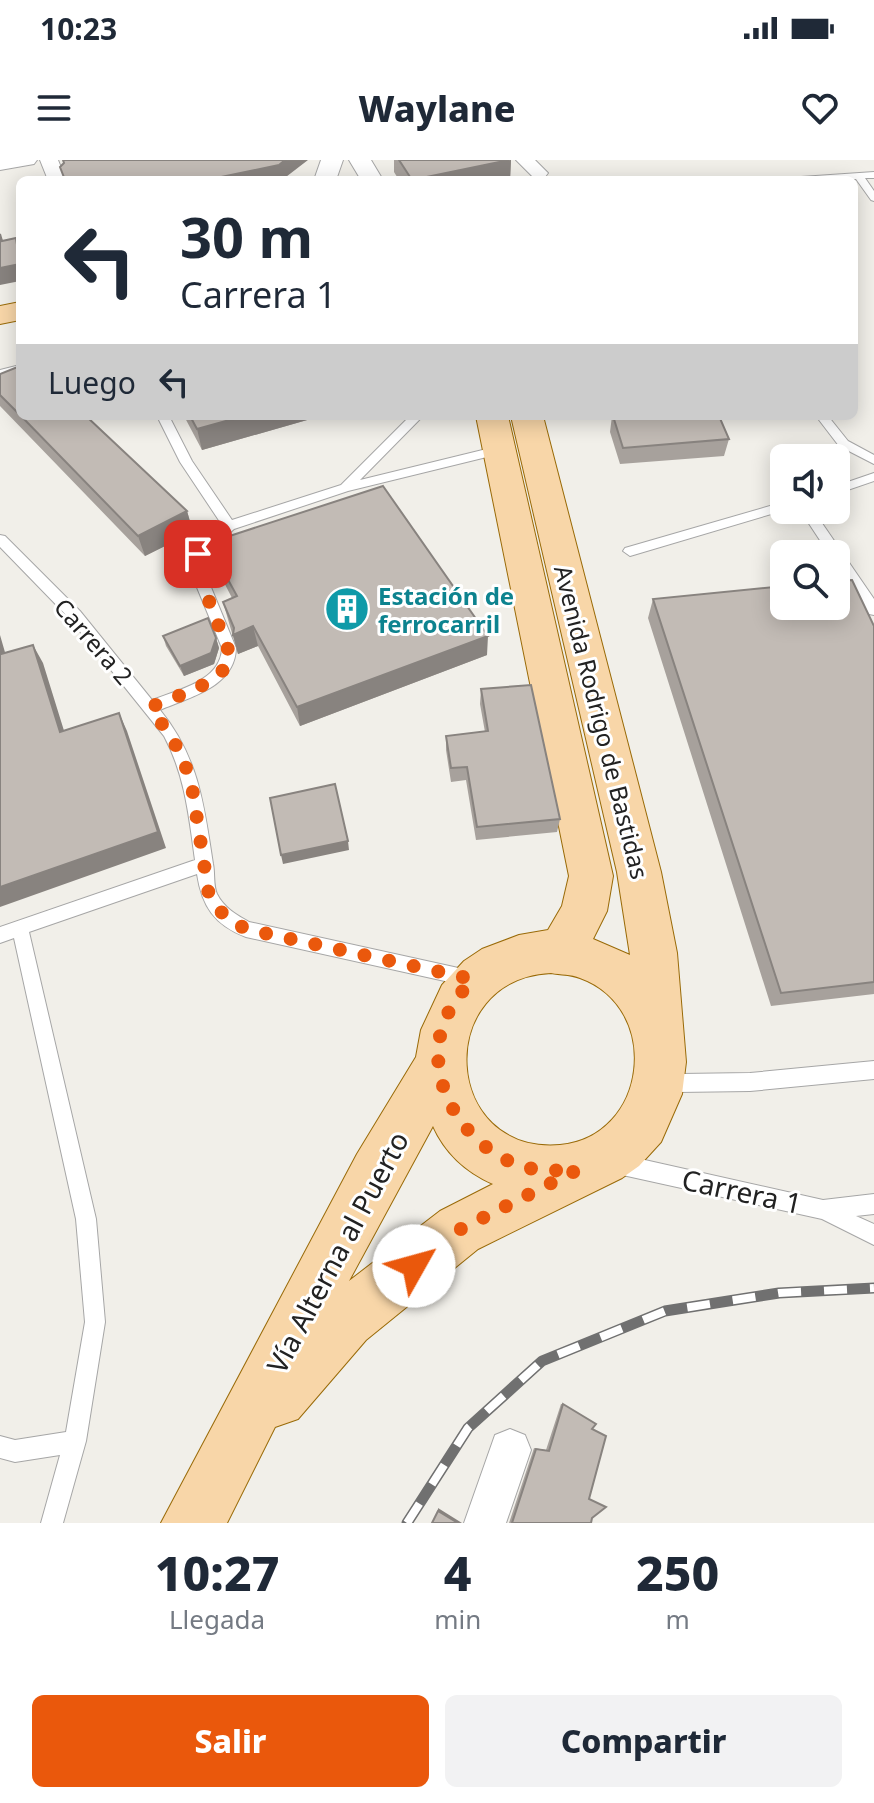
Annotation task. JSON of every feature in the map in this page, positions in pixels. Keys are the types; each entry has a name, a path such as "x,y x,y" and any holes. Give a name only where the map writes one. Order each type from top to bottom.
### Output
{"main road":[{"name":"Avenida Rodrigo de Bastidas","path":"528,420 639,872 653,953 660,1052"},
{"name":"Avenida Rodrigo de Bastidas","path":"496,433 591,876 584,911 560,954"},
{"name":"Carrera 1","path":"591,1166 538,1170 500,1157 469,1133 448,1101 439,1066 441,1033 453,1004 472,979 498,963 529,954 560,954 591,962 619,979 641,1002 660,1052"},
{"path":"591,1166 628,1146 647,1125 658,1100 660,1052"},
{"name":"Vía Alterna al Puerto","path":"193,1523 354,1215 439,1066"},
{"name":"Vía Alterna al Puerto","path":"238,1441 346,1320 459,1230 591,1166"}],"street":[{"path":"0,165 28,160"},
{"path":"525,160 539,173"},
{"path":"485,1523 510,1450"}],"lane":[{"path":"859,176 874,175"},
{"path":"859,176 874,198"},
{"path":"165,420 186,462 229,526"},
{"path":"345,488 413,420"},
{"path":"824,420 841,442 874,460"},
{"path":"151,707 215,678 226,669 231,657 229,648 196,568 198,554 229,526 496,433"},
{"path":"850,485 874,477"},
{"path":"630,551 770,510"},
{"name":"Carrera 2","path":"0,539 75,615 151,707 182,755 189,776 209,896 226,918 246,929 472,979"},
{"path":"850,575 874,610"},
{"path":"0,935 205,864"},
{"path":"20,929 86,1219 95,1322 75,1441 52,1523"},
{"path":"660,1052 678,1083 750,1082 874,1070"},
{"name":"Carrera 1","path":"591,1166 824,1210 874,1235"},
{"path":"824,1210 874,1204"},
{"path":"0,1447 15,1451 75,1441"}],"building":[{"path":"63,160 285,160 279,165 226,176 63,176 60,167"},
{"path":"399,160 509,160 431,176 409,176"},
{"path":"0,234 2,241 16,238 16,265 0,268"},
{"path":"16,368 16,411 0,395 0,374"},
{"path":"25,420 90,420 187,511 138,536"},
{"path":"192,420 230,420 197,429"},
{"path":"614,420 721,420 729,439 623,448"},
{"name":"Estación de ferrocarril","path":"383,486 488,636 297,707 253,626 233,635 234,628 223,602 237,596 208,543"},
{"path":"850,580 874,626 874,982 781,993 653,599 770,587 770,620 850,620"},
{"path":"208,618 216,638 211,653 180,666 163,636"},
{"path":"33,645 60,732 119,713 158,832 0,887 0,652"},
{"path":"531,685 560,819 477,827 467,767 451,768 446,736 488,731 481,689"},
{"path":"335,784 348,841 281,855 270,798"},
{"path":"563,1404 596,1424 592,1429 606,1436 589,1499 606,1507 592,1518 591,1523 512,1523 536,1449 549,1451"},
{"path":"438,1511 458,1523 432,1523"}],"railway":[{"path":"407,1523 468,1428 542,1361 665,1311 779,1293 874,1288"}],"place":[{"name":"Estación de ferrocarril","path":"347,609"}],"route":[{"path":"198,554 196,568 231,657 226,669 215,678 151,707 182,755 192,787 209,896 226,918 246,929 472,979 453,1004 441,1033 439,1066 448,1101 469,1133 500,1157 538,1170 577,1170 459,1230 414,1266"}]}
